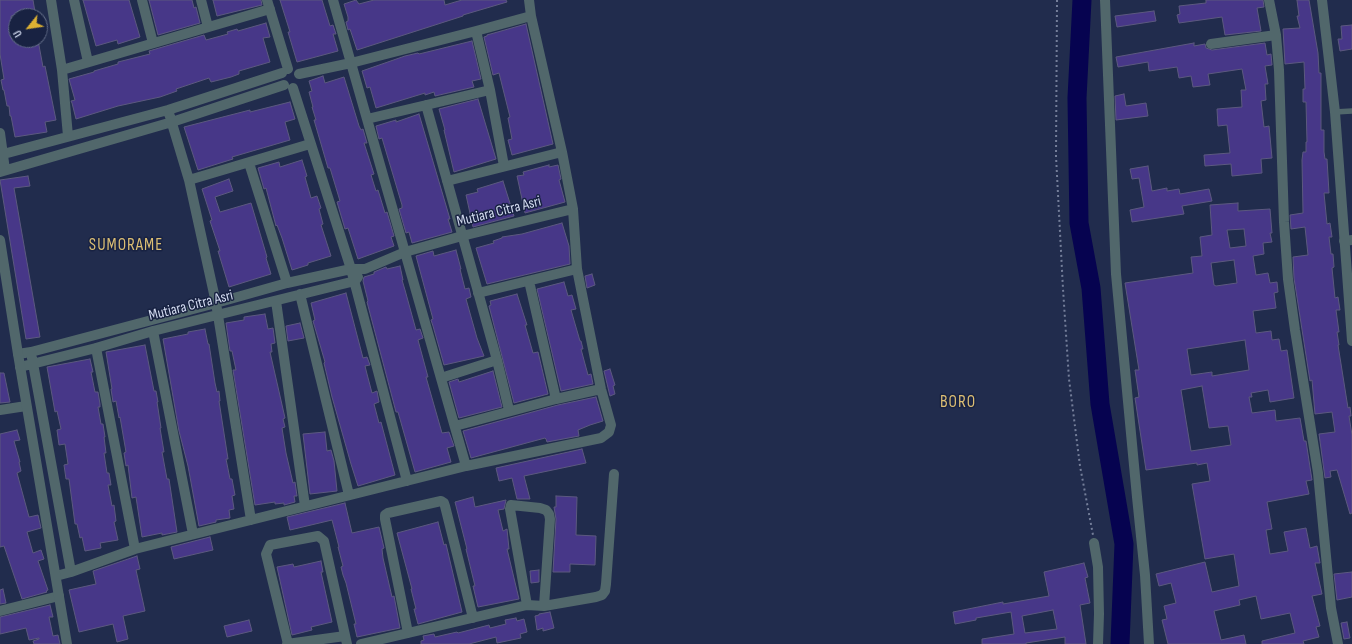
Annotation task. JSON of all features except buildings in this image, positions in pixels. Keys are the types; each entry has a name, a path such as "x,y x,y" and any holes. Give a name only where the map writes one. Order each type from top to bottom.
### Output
{"street":[{"path":"51,0 62,70 68,136"},
{"path":"74,0 88,62"},
{"path":"142,0 153,43"},
{"path":"201,0 208,27"},
{"path":"56,576 135,549 466,466 601,438 609,432 611,425 577,269 573,209 562,152 531,16 529,0"},
{"path":"1105,0 1116,274 1146,583 1149,644"},
{"path":"1269,0 1276,35 1279,70 1284,222 1288,279 1294,330 1318,473 1331,608 1338,644"},
{"path":"1322,0 1348,240 1352,341"},
{"path":"336,1 351,63 466,466"},
{"path":"62,70 208,27 268,5 285,71 281,77 281,82 288,86 310,144 355,281 407,481"},
{"path":"299,74 351,63 476,32 531,16"},
{"path":"476,32 490,90 504,166"},
{"path":"1211,44 1276,35"},
{"path":"0,133 2,171 298,84 300,78 299,74 294,70 285,71 168,110 2,154"},
{"path":"367,119 490,90"},
{"path":"426,105 497,360 509,410"},
{"path":"168,110 189,180 216,303 250,520"},
{"path":"189,180 310,144"},
{"path":"447,181 562,152"},
{"path":"249,163 287,283"},
{"name":"Mutiara Citra Asri","path":"18,354 31,352 287,283 351,269 365,269 405,252 462,236 573,209"},
{"path":"0,240 26,406 67,644"},
{"name":"Mutiara Citra Asri","path":"20,367 96,348 153,331 355,281 365,269"},
{"path":"478,293 577,269"},
{"path":"528,281 556,399"},
{"path":"300,294 349,495"},
{"path":"276,301 305,506"},
{"path":"153,331 193,534"},
{"path":"96,348 135,549"},
{"path":"31,352 71,572"},
{"path":"441,378 497,360"},
{"path":"455,426 509,410 602,389"},
{"path":"0,410 26,406"},
{"path":"361,644 527,605 544,606 596,597 602,594 605,591 614,474"},
{"path":"408,633 385,519 385,515 388,513 441,501 444,503 472,618"},
{"path":"527,605 510,509 511,506 540,508 546,510 549,514 550,519 544,606"},
{"path":"318,536 324,541 346,640 287,644 266,554 270,545 318,536"},
{"path":"1094,543 1098,567 1098,644"},
{"path":"0,611 59,596"}],"lane":[{"path":"1335,112 1352,111"}],"path":[{"path":"1057,0 1056,156 1064,312 1069,379 1080,466 1094,543"}],"waterway":[{"path":"1082,0 1077,98 1079,223 1091,288 1100,404 1124,544 1120,644"}],"district":[{"name":"SUMORAME","path":"126,246"},
{"name":"BORO","path":"958,403"}]}
